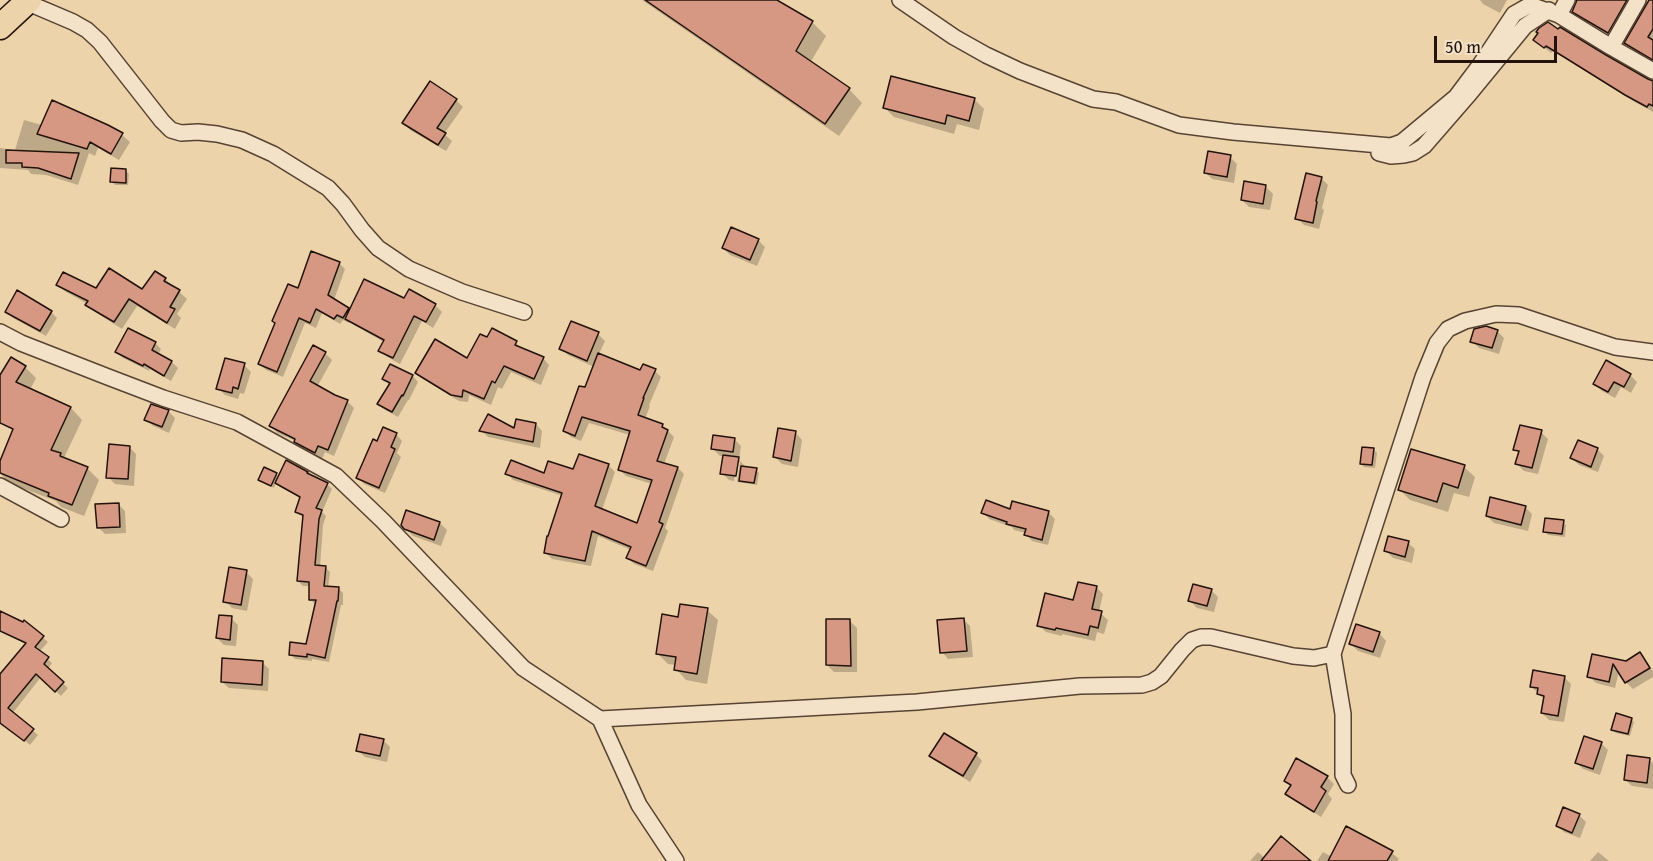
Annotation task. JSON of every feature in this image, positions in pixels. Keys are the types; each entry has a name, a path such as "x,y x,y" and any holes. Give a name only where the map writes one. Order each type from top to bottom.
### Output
{"highway":[{"path":"0,27 28,1"}],"street":[{"path":"900,0 954,37 986,55 1020,71 1093,99 1116,102 1179,125 1353,142 1391,156 1413,153 1425,146 1525,26 1554,12 1567,0"},
{"path":"1611,47 1638,0"},
{"path":"28,1 87,30 100,42 171,130 234,138 273,154 328,188 378,248 408,269 462,292 524,312"},
{"path":"1554,12 1653,71"},
{"path":"1348,784 1343,775 1343,714 1333,654 1423,377 1437,343 1448,329 1465,321 1496,314 1519,315 1615,347 1653,352"},
{"path":"0,332 21,343 108,378 237,422 336,476 383,521 523,668 600,719 639,805 675,861"},
{"path":"0,486 61,519"},
{"path":"600,719 917,702 1080,686 1142,685 1161,676 1192,640 1201,637 1211,637 1293,656 1314,658 1333,654"}],"building":[{"path":"645,0 777,0 813,21 796,51 850,88 825,124"},
{"path":"1577,0 1627,0 1608,33 1572,12"},
{"path":"1649,0 1653,0 1653,29 1648,37 1653,40 1653,60 1624,43"},
{"path":"1548,22 1653,81 1653,106 1649,104 1647,107 1625,95 1533,40 1539,28"},
{"path":"891,76 975,98 969,121 947,115 945,124 883,108"},
{"path":"430,81 457,99 437,128 446,133 438,145 402,123"},
{"path":"52,100 123,133 111,154 90,142 87,149 37,134"},
{"path":"6,150 79,153 71,179 38,168 22,167 22,163 6,163"},
{"path":"1208,151 1231,155 1227,177 1204,173"},
{"path":"111,168 126,169 126,183 110,182"},
{"path":"1306,173 1322,177 1313,223 1295,219"},
{"path":"1244,181 1266,185 1263,204 1241,200"},
{"path":"731,227 759,239 750,260 722,248"},
{"path":"311,251 340,262 328,295 349,308 343,318 337,315 334,319 316,309 310,323 299,318 277,372 258,364 275,323 272,321 288,284 298,288"},
{"path":"109,268 142,289 155,271 166,278 164,281 180,290 170,307 175,309 167,323 129,299 114,322 85,305 88,301 56,285 63,272 96,288"},
{"path":"364,279 404,298 409,289 436,304 426,322 414,316 393,358 378,351 384,340 345,319"},
{"path":"17,290 52,311 40,331 5,312"},
{"path":"571,321 599,332 587,361 559,349"},
{"path":"1486,326 1498,330 1492,348 1470,342 1474,329"},
{"path":"128,328 156,342 152,350 172,361 164,376 144,364 143,366 115,352"},
{"path":"492,328 517,341 515,345 544,357 534,379 504,366 495,383 492,381 484,399 463,390 462,397 451,395 415,373 435,339 467,358 480,334 487,337"},
{"path":"313,345 326,352 310,381 348,400 328,450 318,446 315,453 294,442 295,439 269,426"},
{"path":"598,353 640,370 643,364 656,369 638,415 663,424 662,427 668,430 657,461 678,467 659,522 663,524 646,566 626,558 631,547 592,531 585,561 544,553 547,536 562,493 505,474 511,460 544,473 548,461 573,469 579,454 609,464 595,506 637,523 652,480 618,470 630,431 582,417 575,436 563,431 579,386 585,387"},
{"path":"11,357 26,366 16,382 71,407 51,450 88,467 72,505 0,473 0,461 13,429 0,423 0,375"},
{"path":"225,358 245,363 238,389 233,387 232,393 216,389"},
{"path":"1606,360 1631,374 1624,387 1614,382 1608,392 1593,384"},
{"path":"390,364 413,375 392,412 377,404 390,383 382,379"},
{"path":"151,404 169,410 162,427 144,420"},
{"path":"488,414 514,428 516,419 536,423 533,442 479,431"},
{"path":"1520,425 1542,430 1532,468 1515,464 1519,451 1513,450"},
{"path":"383,427 397,433 391,447 395,449 379,488 356,478 373,439 377,441"},
{"path":"778,428 796,431 791,461 773,457"},
{"path":"713,435 735,438 733,452 711,449"},
{"path":"1578,440 1598,448 1591,467 1570,458"},
{"path":"109,444 130,446 128,479 106,478"},
{"path":"1362,447 1374,448 1372,465 1360,464"},
{"path":"1411,449 1465,465 1458,488 1443,483 1437,502 1398,490"},
{"path":"723,455 739,457 736,476 720,474"},
{"path":"286,460 328,483 316,508 322,510 319,519 315,565 326,566 324,586 339,587 325,658 307,654 307,657 289,655 290,642 306,644 316,600 309,600 309,582 297,581 303,515 295,512 300,497 275,483"},
{"path":"741,466 757,468 754,483 739,481"},
{"path":"264,467 277,473 271,486 258,480"},
{"path":"1490,497 1526,506 1521,525 1486,516"},
{"path":"986,500 1010,509 1012,501 1049,511 1042,540 1024,535 1026,529 1006,524 1007,522 981,513"},
{"path":"119,503 120,527 97,528 95,504"},
{"path":"406,510 440,522 434,540 404,529 401,525"},
{"path":"1545,518 1564,520 1562,534 1543,532"},
{"path":"1388,536 1409,541 1405,557 1384,551"},
{"path":"229,567 247,570 241,605 223,602"},
{"path":"1078,582 1097,586 1092,609 1102,611 1098,628 1090,626 1088,635 1037,626 1045,593 1073,600"},
{"path":"1193,584 1212,589 1207,606 1188,601"},
{"path":"680,604 708,608 697,674 674,670 676,657 656,654 662,614 678,617"},
{"path":"0,611 23,622 24,620 44,636 35,647 49,657 44,664 64,682 55,692 36,674 8,708 34,729 24,741 0,723 0,674 26,643 0,631"},
{"path":"219,615 232,616 230,640 216,638"},
{"path":"964,618 967,651 940,653 937,620"},
{"path":"826,619 850,619 851,666 826,665"},
{"path":"1356,624 1380,632 1373,652 1349,644"},
{"path":"1640,652 1650,668 1625,683 1613,664 1609,682 1587,677 1592,654 1626,661"},
{"path":"222,658 263,661 262,685 221,682"},
{"path":"1533,670 1565,676 1558,716 1541,713 1544,696 1537,694 1538,688 1530,687"},
{"path":"1616,713 1632,718 1628,734 1611,730"},
{"path":"944,733 977,753 963,776 929,756"},
{"path":"360,734 384,739 380,756 356,751"},
{"path":"1584,736 1602,742 1593,769 1575,763"},
{"path":"1627,755 1650,758 1647,783 1624,780"},
{"path":"1296,758 1328,776 1321,787 1326,791 1314,812 1285,794 1291,785 1284,781"},
{"path":"1563,807 1580,814 1572,833 1556,826"},
{"path":"1346,826 1393,851 1387,861 1328,861"},
{"path":"1281,836 1311,861 1261,861"}]}
